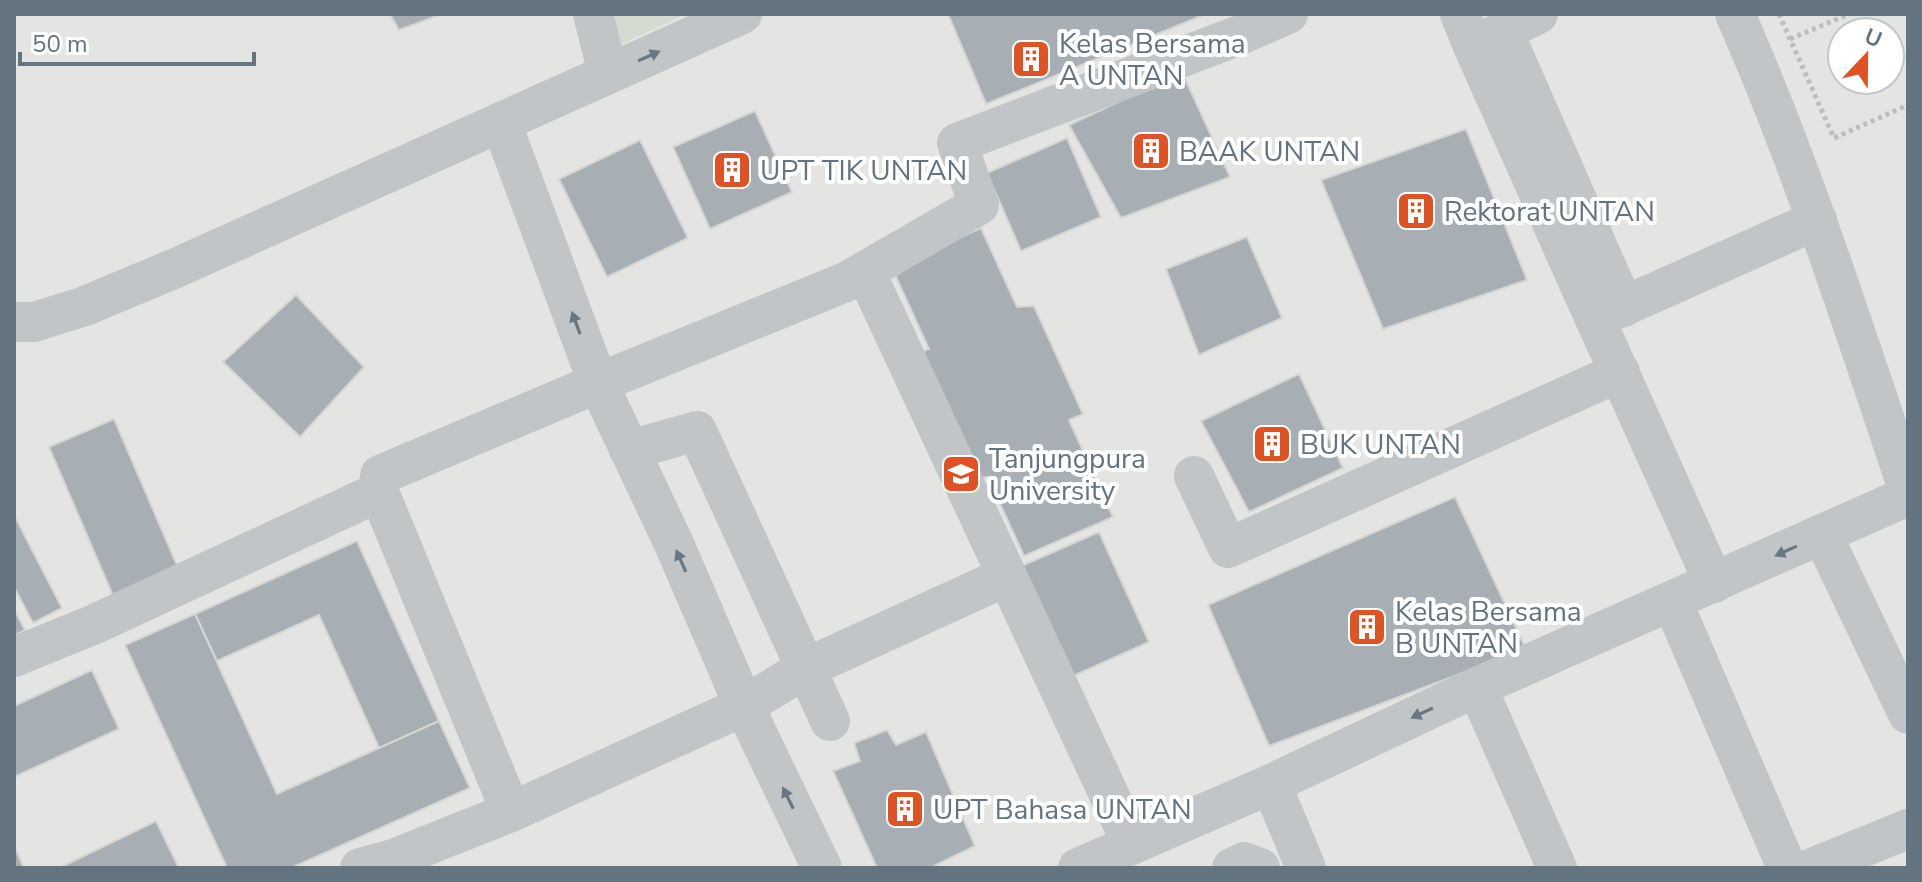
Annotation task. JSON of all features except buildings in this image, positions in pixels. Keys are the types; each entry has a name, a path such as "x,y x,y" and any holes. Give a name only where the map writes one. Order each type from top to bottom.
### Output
{"lane":[{"path":"593,14 608,74"},
{"path":"14,322 34,322 85,306 178,267 742,14"},
{"path":"511,812 379,492 380,475 848,281 979,205 957,143 1288,14"},
{"path":"1735,14 1817,220 1908,489"},
{"path":"1493,26 1609,313 1620,372 1714,583"},
{"path":"501,122 598,383 674,544 744,706 822,868"},
{"path":"1609,313 1817,220"},
{"path":"865,271 1132,844"},
{"path":"1194,476 1228,548 1620,372"},
{"path":"629,450 697,431 830,721"},
{"path":"14,657 95,624 379,492"},
{"path":"1078,868 1908,496"},
{"path":"1822,534 1908,714"},
{"path":"360,868 393,859 511,812 744,706 806,668 1007,576"},
{"path":"1672,601 1787,868"},
{"path":"1477,687 1557,868"},
{"path":"1271,784 1306,868"},
{"path":"1812,868 1908,829"},
{"path":"1232,868 1244,862 1260,868"}],"path":[{"path":"1779,14 1834,138 1908,105"},
{"path":"1790,39 1849,14"}],"shaded area":[{"name":"Tanjungpura University","path":"14,14 1908,14 1908,868 14,868"},
{"path":"604,14 686,14 613,48"}],"place":[{"name":"Kelas Bersama A UNTAN","path":"1031,59"},
{"name":"BAAK UNTAN","path":"1151,151"},
{"name":"UPT TIK UNTAN","path":"732,170"},
{"name":"Rektorat UNTAN","path":"1416,211"},
{"name":"BUK UNTAN","path":"1272,444"},
{"name":"Tanjungpura University","path":"961,474"},
{"name":"Kelas Bersama B UNTAN","path":"1367,627"},
{"name":"UPT Bahasa UNTAN","path":"905,809"}]}
